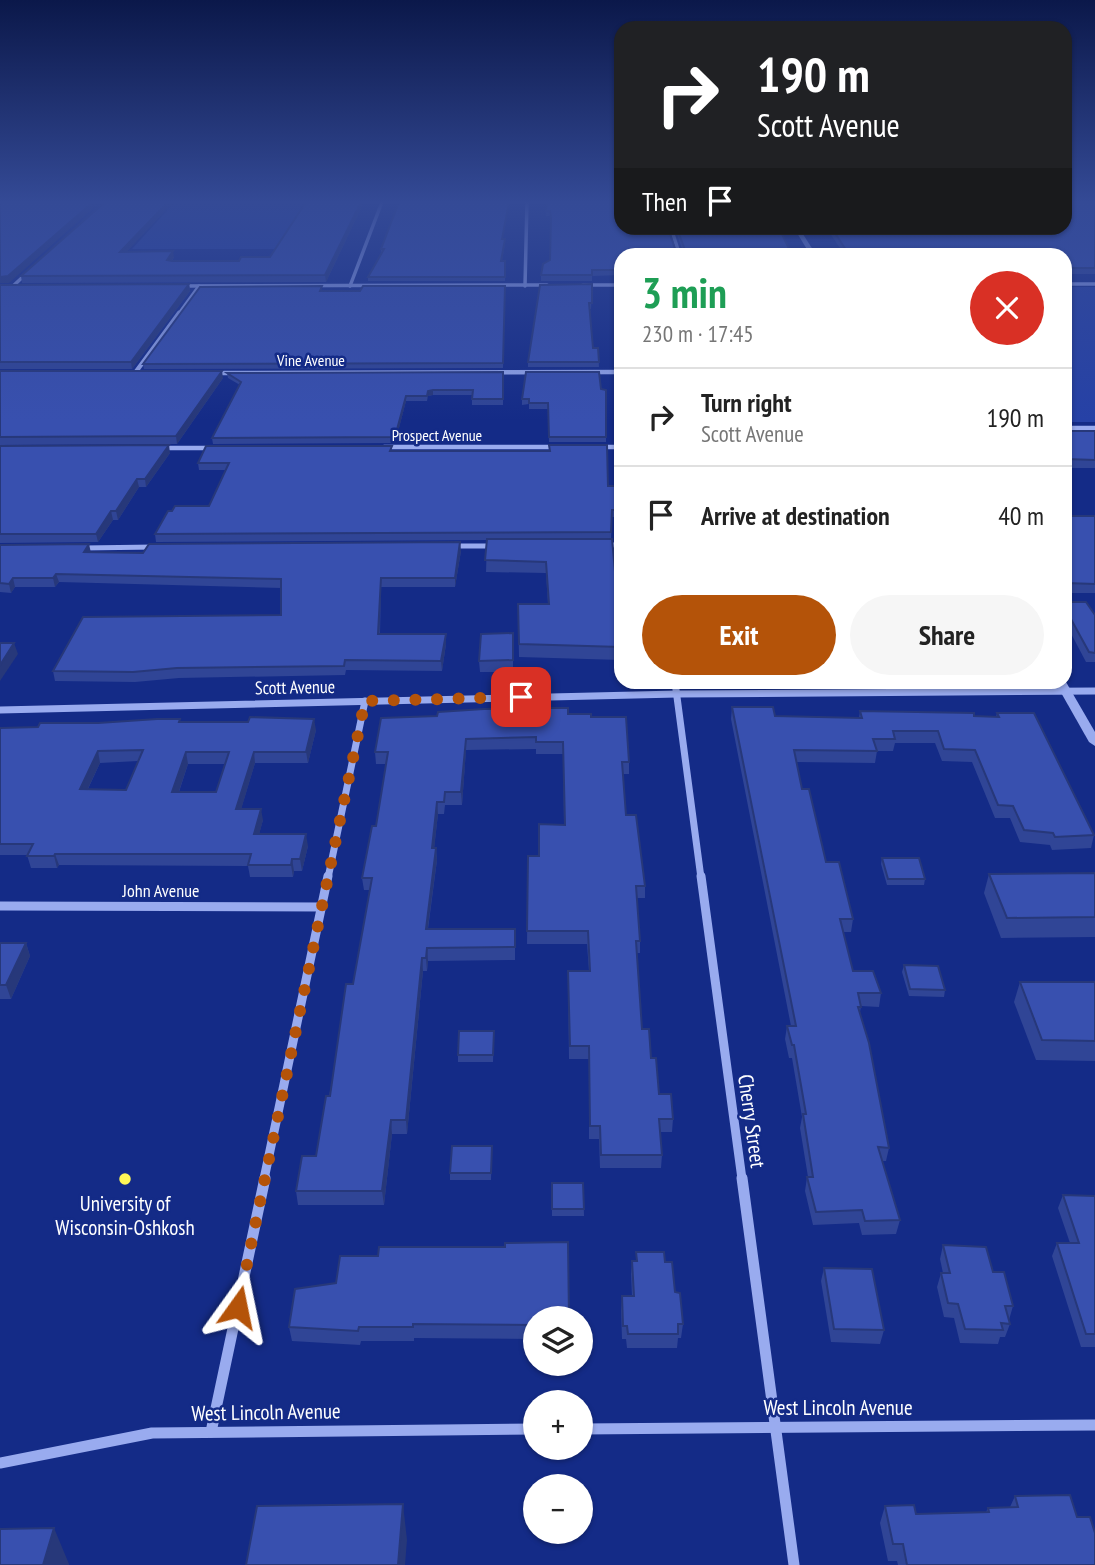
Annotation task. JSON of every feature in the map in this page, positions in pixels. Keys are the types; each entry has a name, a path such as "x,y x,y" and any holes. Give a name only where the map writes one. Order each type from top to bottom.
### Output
{"street":[{"path":"12,287 25,275"},
{"path":"350,286 354,275"},
{"path":"526,275 526,286"},
{"path":"1072,284 1095,284"},
{"path":"169,286 553,285"},
{"path":"580,285 614,285"},
{"path":"135,373 199,286"},
{"path":"0,287 25,287"},
{"name":"Vine Avenue","path":"204,373 614,372"},
{"path":"121,373 149,373"},
{"path":"1072,428 1095,428"},
{"name":"Prospect Avenue","path":"373,447 566,447"},
{"path":"594,447 614,447"},
{"path":"152,448 221,448"},
{"path":"594,545 614,545"},
{"path":"444,546 499,546"},
{"path":"81,548 162,547"},
{"name":"Scott Avenue","path":"1072,688 1095,691"},
{"name":"Cherry Street","path":"677,689 794,1565"},
{"name":"Scott Avenue","path":"0,710 953,689"},
{"path":"1064,689 1095,742"},
{"path":"211,1432 365,701"},
{"name":"John Avenue","path":"0,906 322,907"},
{"name":"West Lincoln Avenue","path":"593,1429 1095,1425"},
{"name":"West Lincoln Avenue","path":"0,1463 152,1433 523,1429"}],"shaded area":[{"path":"1072,287 1095,287 1095,422 1072,422"}],"building":[{"path":"22,275 315,275 21,276"},
{"path":"369,275 505,275 505,277 368,277"},
{"path":"189,284 131,362 0,362 0,285"},
{"path":"592,284 592,303 589,303 593,348 598,348 599,362 528,362 540,285"},
{"path":"322,286 320,291 360,291 363,286 505,286 503,363 143,364 200,287"},
{"path":"0,371 222,371 176,436 0,437"},
{"path":"503,372 503,399 472,399 473,390 433,390 428,391 427,396 406,396 395,437 212,438 241,382 227,373"},
{"path":"526,372 599,372 601,389 606,390 606,437 549,437 548,403 529,403 529,399 522,399"},
{"path":"1072,431 1095,431 1095,460 1072,459"},
{"path":"169,445 145,479 137,479 116,511 111,511 96,534 0,534 0,446"},
{"path":"549,445 607,445 608,486 614,486 611,532 155,534 168,511 172,511 175,506 209,506 229,463 198,463 206,446 392,446 390,451 550,451"},
{"path":"1072,516 1095,516 1095,584 1072,583"},
{"path":"487,539 612,539 614,647 519,644 518,604 549,604 546,562 485,560"},
{"path":"460,542 455,578 381,578 378,634 446,634 441,661 345,660 344,666 177,668 133,672 53,671 83,617 281,615 281,579 56,574 53,578 13,578 9,584 0,583 0,545 89,544 84,552 143,553 149,544"},
{"path":"1072,602 1086,602 1095,615 1095,653 1089,652 1072,621"},
{"path":"513,633 513,660 479,661 481,634"},
{"path":"0,643 14,643 0,665"},
{"path":"732,707 773,707 775,716 862,718 860,711 974,713 974,716 999,717 997,713 1034,713 1094,835 1055,837 1053,833 1024,830 1013,806 998,805 975,750 944,749 938,731 893,731 895,739 873,739 877,751 794,750 802,789 809,789 826,862 839,862 853,919 840,919 853,971 873,971 881,993 858,993 861,1007 858,1007 869,1043 889,1148 878,1147 900,1220 865,1221 862,1210 816,1212 807,1177 813,1177 803,1114 806,1114 794,1045 787,1026 796,1026"},
{"path":"568,708 568,714 626,717 629,762 622,762 626,815 636,815 645,886 636,886 640,941 636,941 642,1029 649,1029 651,1058 656,1058 659,1094 671,1094 673,1119 659,1119 662,1155 601,1155 600,1126 590,1126 589,1046 570,1046 568,971 590,971 588,931 527,931 528,856 539,856 539,824 565,825 563,742 536,742 536,737 466,739 461,792 445,792 444,802 437,802 432,848 436,848 426,929 515,929 515,947 427,948 426,958 422,958 406,1120 391,1120 382,1191 296,1191 302,1156 316,1156 326,1096 330,1096 346,984 353,984 372,878 362,878 372,826 376,826 388,752 375,752 381,718 437,716 438,712 484,709"},
{"path":"250,717 314,719 306,752 254,752 236,809 261,809 254,834 306,834 300,859 292,859 291,865 248,865 251,854 27,856 33,844 0,844 0,728 38,727 40,723 157,719 180,719 179,722 248,722","holes":["143,750 126,790 80,789 98,751","186,752 229,752 216,792 172,792"]},
{"path":"882,858 919,858 925,879 888,879"},
{"path":"1095,873 1095,917 1007,918 989,874"},
{"path":"0,943 26,943 6,985 0,985"},
{"path":"904,965 938,966 945,990 910,989"},
{"path":"1020,982 1095,982 1095,1041 1042,1040"},
{"path":"459,1031 494,1031 493,1055 458,1055"},
{"path":"452,1146 492,1146 491,1173 450,1173"},
{"path":"552,1183 583,1183 584,1209 552,1209"},
{"path":"1063,1195 1095,1196 1095,1334 1086,1334 1057,1243 1079,1243"},
{"path":"568,1242 569,1306 523,1306 523,1325 413,1324 413,1327 359,1327 358,1331 289,1327 295,1289 336,1283 340,1256 378,1256 379,1247 505,1247 505,1243"},
{"path":"943,1245 986,1247 993,1272 1004,1272 1013,1306 1005,1306 1010,1324 1001,1323 1003,1330 965,1329 958,1304 948,1303 941,1273 950,1273"},
{"path":"636,1252 664,1252 665,1262 672,1262 675,1292 680,1293 683,1324 678,1324 678,1334 628,1334 627,1326 623,1326 622,1296 634,1296 632,1261 637,1261"},
{"path":"824,1268 872,1269 884,1330 834,1329"},
{"path":"1070,1495 1077,1517 1090,1517 1095,1533 1095,1565 907,1565 903,1544 893,1544 885,1506 914,1505 916,1514 989,1512 988,1508 1018,1507 1015,1496"},
{"path":"403,1504 398,1565 246,1565 257,1506"},
{"path":"54,1528 43,1565 0,1565 0,1529"}],"place":[{"name":"University of Wisconsin-Oshkosh","path":"125,1179"}],"route":[{"path":"238,1307 365,701 521,697"}]}
